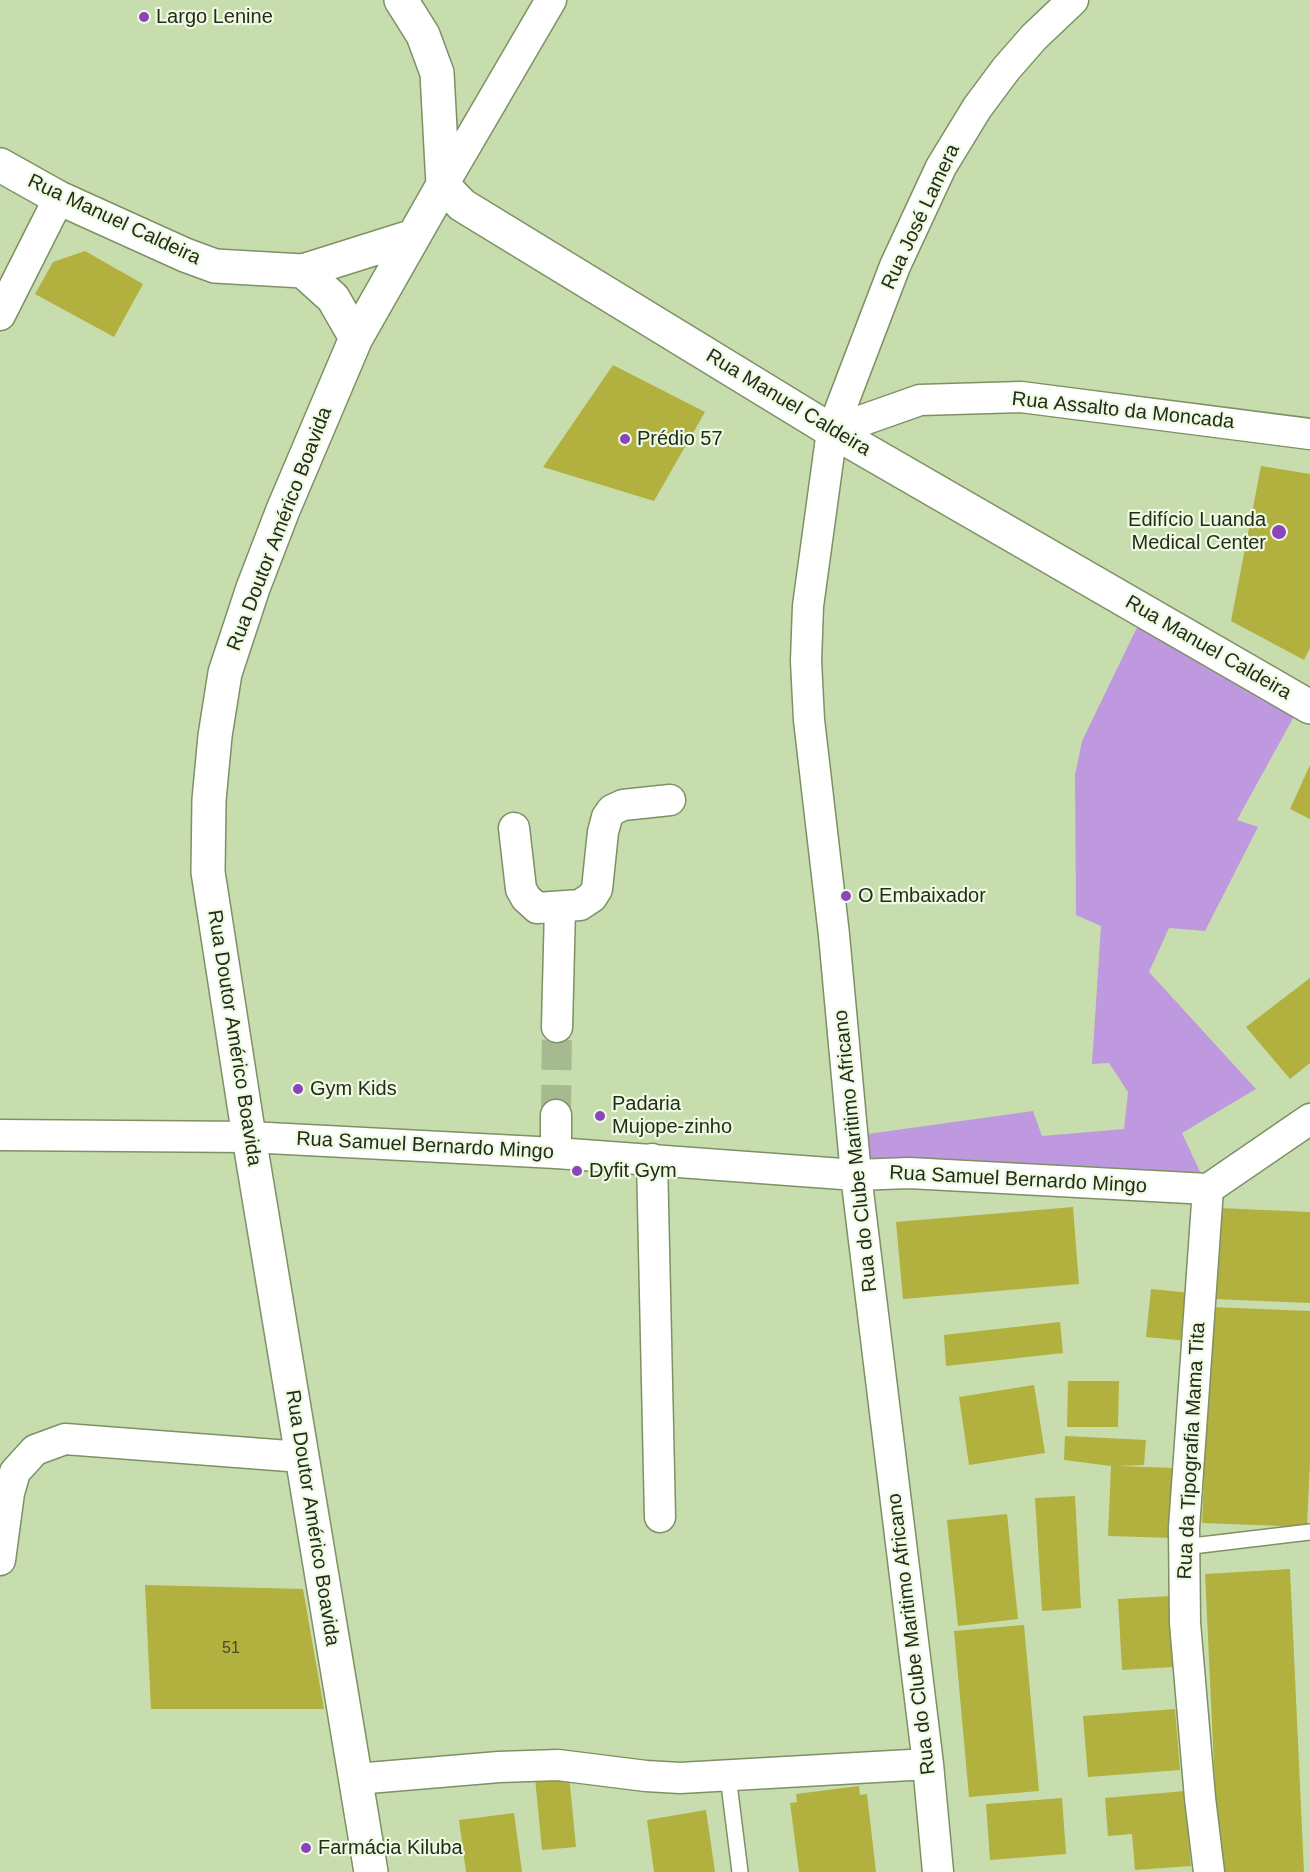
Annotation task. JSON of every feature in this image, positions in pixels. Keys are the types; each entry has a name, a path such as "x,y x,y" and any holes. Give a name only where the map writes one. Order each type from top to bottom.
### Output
{"street":[{"path":"401,0 423,35 437,73 443,185"},
{"path":"443,185 551,0"},
{"name":"Rua José Lamera","path":"832,431 895,266 941,167 977,108 1006,69 1034,37 1073,0"},
{"name":"Rua Manuel Caldeira","path":"0,165 59,198 185,255 215,266 303,271 414,236"},
{"name":"Rua Doutor Américo Boavida","path":"371,1872 249,1137 208,872 209,800 215,736 225,673 253,588 356,338 443,185"},
{"name":"Rua Manuel Caldeira","path":"443,185 462,205 488,223 832,431 1310,707"},
{"path":"0,315 59,198"},
{"path":"303,271 333,298 356,338"},
{"name":"Rua Assalto da Moncada","path":"832,431 920,400 1021,397 1310,434"},
{"name":"Rua do Clube Maritimo Africano","path":"832,431 808,606 806,661 809,720 834,935 856,1175 928,1764 938,1872"},
{"path":"514,828 521,890 526,898 537,908 580,905 592,897 597,889 603,832 612,810 623,805 670,801"},
{"path":"557,1027 560,908"},
{"path":"556,1115 556,1153"},
{"path":"1208,1189 1310,1119"},
{"name":"Rua Samuel Bernardo Mingo","path":"0,1135 249,1137 652,1159 856,1175 909,1173 1208,1189"},
{"path":"652,1159 660,1517"},
{"name":"Rua da Tipografia Mama Tita","path":"1208,1189 1184,1547 1185,1623 1200,1798 1209,1872"},
{"path":"0,1560 9,1493 15,1472 35,1450 65,1439 302,1457"},
{"path":"356,1779 499,1767 558,1765 646,1776 728,1776 928,1764"}],"lane":[{"path":"1184,1547 1310,1532"},
{"path":"728,1776 740,1872"}],"shaded area":[{"path":"1145,611 1302,702 1237,820 1258,827 1205,931 1169,928 1149,972 1256,1089 1182,1133 1208,1189 856,1175 853,1136 1033,1111 1042,1136 1124,1129 1128,1092 1109,1063 1092,1064 1101,926 1076,915 1075,775 1082,741"}],"building":[{"path":"85,251 143,284 114,337 35,294 53,262"},
{"name":"Prédio 57","path":"613,365 705,412 654,501 543,467"},
{"name":"Edifício Luanda Medical Center","path":"1261,466 1310,474 1310,648 1304,660 1231,621"},
{"path":"1310,765 1310,819 1290,809"},
{"path":"1310,978 1310,1063 1290,1079 1246,1027"},
{"path":"1073,1207 1079,1284 903,1299 896,1222"},
{"path":"1219,1208 1310,1212 1310,1303 1214,1299"},
{"path":"1151,1289 1192,1293 1188,1341 1146,1337"},
{"path":"1211,1307 1310,1311 1310,1462 1307,1527 1202,1523"},
{"path":"1060,1322 1063,1353 946,1366 944,1335"},
{"path":"1068,1381 1119,1381 1118,1427 1067,1427"},
{"path":"1034,1385 1045,1453 969,1465 959,1397"},
{"path":"1065,1436 1146,1440 1144,1465 1117,1466 1175,1468 1174,1538 1108,1536 1111,1466 1064,1460"},
{"path":"1075,1496 1081,1608 1042,1611 1035,1498"},
{"path":"1007,1514 1018,1619 958,1626 947,1520"},
{"path":"1290,1569 1304,1872 1219,1872 1205,1574"},
{"path":"145,1585 303,1589 324,1709 151,1709"},
{"path":"1171,1596 1175,1667 1122,1670 1118,1599"},
{"path":"1024,1625 1039,1791 969,1797 954,1631"},
{"path":"1175,1709 1180,1770 1088,1777 1083,1716"},
{"path":"569,1775 576,1847 542,1850 535,1778"},
{"path":"859,1786 860,1795 867,1794 876,1872 799,1872 790,1803 797,1802 796,1794"},
{"path":"1185,1791 1191,1866 1135,1870 1132,1834 1108,1836 1105,1798"},
{"path":"1062,1798 1066,1854 990,1860 986,1804"},
{"path":"706,1810 715,1872 654,1872 647,1820"},
{"path":"514,1813 522,1872 466,1872 459,1820"}],"tunnel":[{"path":"556,1115 557,1027"}],"place":[{"name":"Largo Lenine","path":"144,17"},
{"name":"Prédio 57","path":"625,439"},
{"name":"Edifício Luanda Medical Center","path":"1279,532"},
{"name":"O Embaixador","path":"846,896"},
{"name":"Gym Kids","path":"298,1089"},
{"name":"Padaria Mujope-zinho","path":"600,1116"},
{"name":"Dyfit Gym","path":"577,1171"},
{"name":"Farmácia Kiluba","path":"306,1848"}]}
